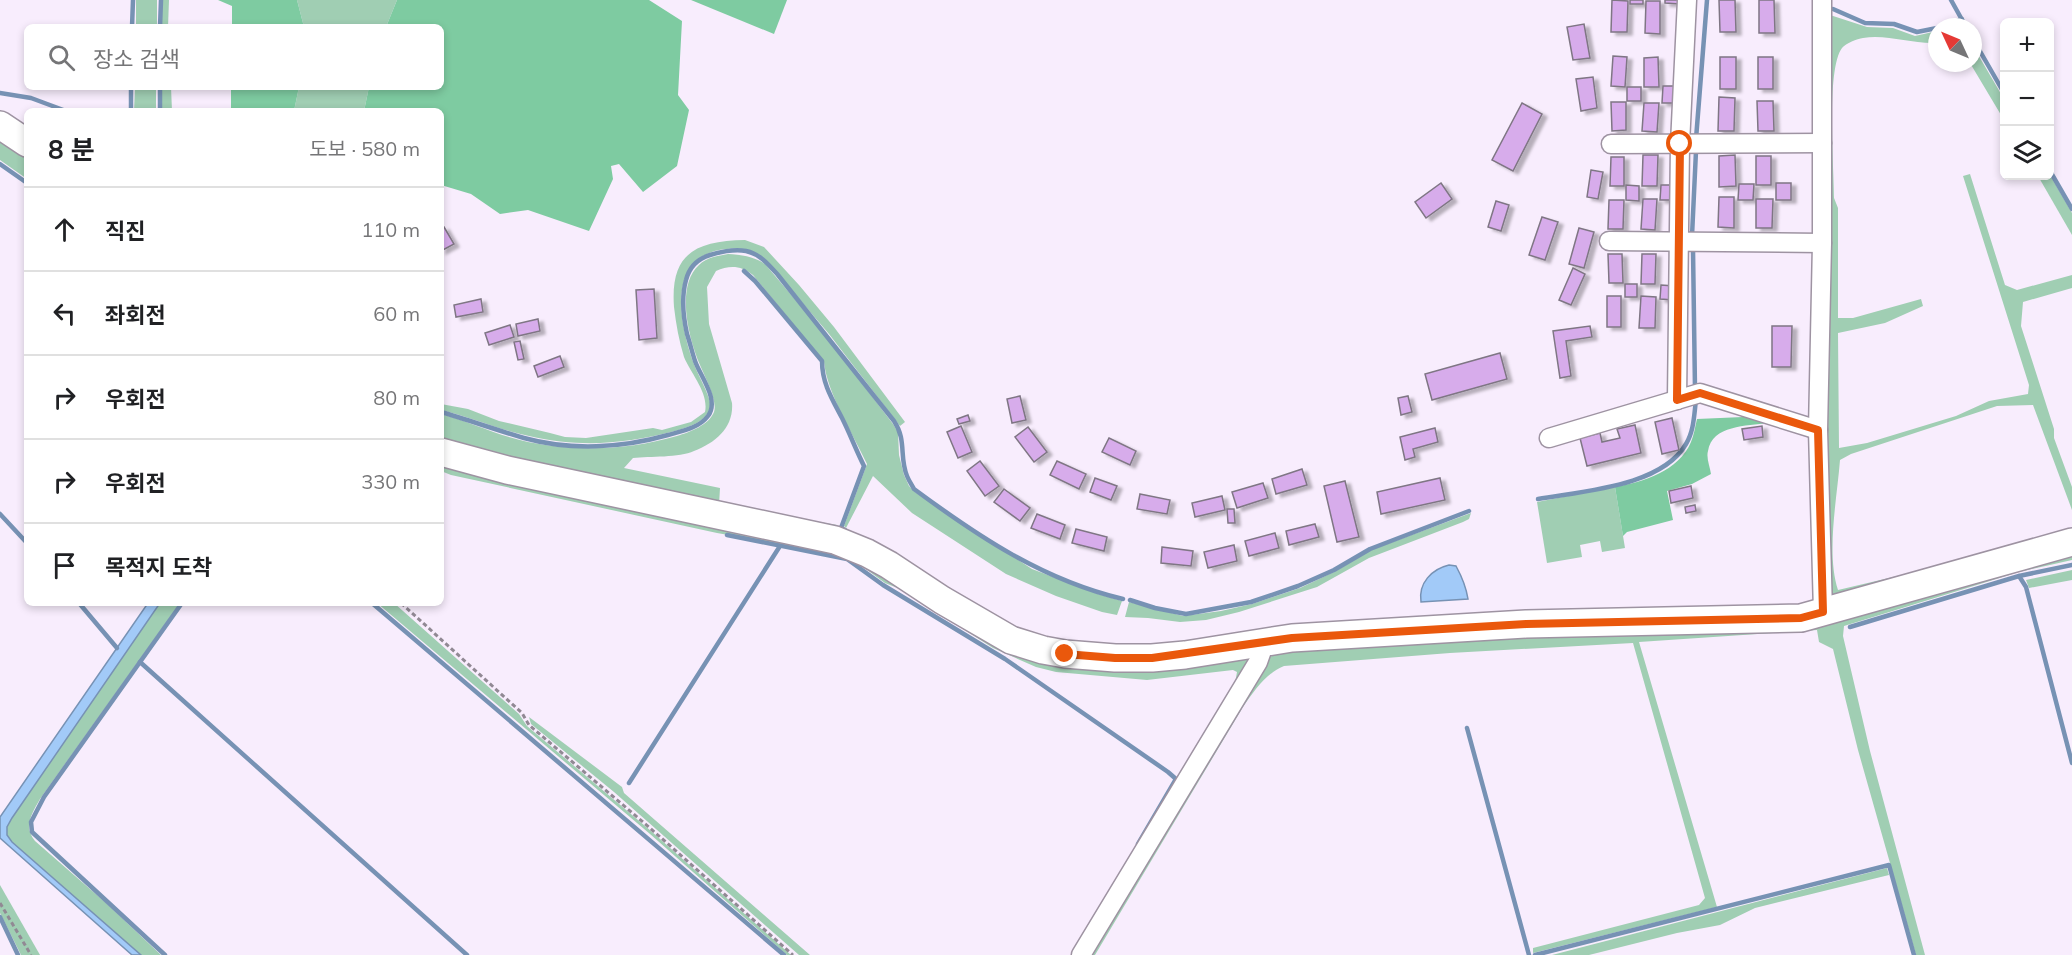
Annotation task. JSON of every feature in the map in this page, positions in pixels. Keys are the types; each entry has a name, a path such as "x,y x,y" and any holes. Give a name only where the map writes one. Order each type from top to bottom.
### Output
{"street":[{"path":"1677,400 1680,144 1687,0"},
{"path":"1822,0 1822,243 1818,430 1823,612"},
{"path":"0,125 24,141"},
{"path":"1611,144 1822,143"},
{"path":"1610,241 1822,243"},
{"path":"1549,438 1700,393 1818,430"},
{"path":"444,453 507,470 848,544 890,565 942,600 1011,640 1042,650 1065,654 1115,658 1152,658 1292,638 1526,624 1801,618 2072,542"},
{"path":"1081,955 1257,662 1264,642"}],"path":[{"path":"404,606 522,713 529,725 650,828 793,955"},
{"path":"0,903 31,955"}],"green space":[{"path":"136,0 157,0 157,24 136,24"},
{"path":"162,0 169,0 168,24 162,24"},
{"path":"218,0 297,0 303,24 232,24 232,6"},
{"path":"297,0 397,0 387,24 303,24"},
{"path":"397,0 649,0 682,21 678,95 689,110 677,166 643,192 619,164 611,166 613,179 589,231 528,210 500,214 471,194 444,186 444,108 365,108 368,90 444,90 444,24 387,24"},
{"path":"691,0 787,0 774,34"},
{"path":"1830,15 1867,27 1893,28 1915,36 1928,33 1928,43 1881,37 1858,39 1844,46 1837,59 1832,97 1832,120 1834,198 1838,208 1838,318 1853,318 1921,299 1923,306 1885,323 1838,333 1839,448 1867,443 1956,416 1989,401 2028,394 2029,385 1963,176 1970,174 2005,285 2017,290 2072,275 2072,288 2023,302 2021,326 2054,429 2054,438 2072,487 2072,510 2033,405 1997,406 1851,454 1840,460 1833,543 1838,590 1910,573 1832,602 1825,571"},
{"path":"1982,61 2000,92 2000,113 1975,72 1982,72"},
{"path":"135,90 156,90 156,108 134,108"},
{"path":"162,90 171,90 172,108 162,108"},
{"path":"231,90 298,90 295,108 231,108"},
{"path":"298,90 368,90 365,108 295,108"},
{"path":"0,137 24,152 24,177 0,160"},
{"path":"2040,180 2053,180 2072,213 2072,235"},
{"path":"745,240 764,247 834,327 905,422 900,426 829,334 766,260 750,251 738,249 719,250 702,256 691,267 684,280 682,312 684,328 692,359 710,402 707,414 698,422 675,431 638,439 585,443 548,440 444,411 444,405 468,409 499,421 565,437 586,438 653,428 662,430 691,422 705,412 706,405 702,391 684,357 679,339 674,307 677,274 682,262 700,247"},
{"path":"728,254 747,256 765,264 826,336 893,424 898,432 899,455 904,475 915,492 1032,569 1122,601 1117,615 1056,596 1006,574 912,513 873,476 846,528 844,526 867,464 835,400 824,362 753,275 739,268 730,267 716,271 707,287 709,324 732,403 732,412 727,427 716,439 702,448 673,456 633,458 624,468 720,488 719,505 837,525 839,530 1023,632 1046,638 1115,645 1036,644 896,564 444,447 444,415 528,442 584,448 622,447 659,441 688,432 704,424 712,417 715,407 692,342 686,314 686,299 687,286 692,275 702,262"},
{"path":"1766,416 1768,423 1732,428 1716,436 1711,442 1708,454 1711,474 1692,484 1667,491 1673,520 1627,532 1623,536 1615,487 1659,474 1678,461 1691,442 1697,419"},
{"path":"444,459 827,544 1004,642 1244,653 1252,659 1235,683 1237,672 1233,670 1147,680 1056,672 1036,667 993,648 900,589 885,583 848,556 717,533 444,472"},
{"path":"1615,487 1625,548 1602,552 1600,541 1580,545 1582,557 1547,563 1537,502"},
{"path":"1471,513 1469,519 1463,522 1369,558 1317,587 1239,612 1206,620 1180,622 1125,617 1129,602 1183,616 1252,604 1300,588 1336,571 1371,550"},
{"path":"2072,550 2072,560 2019,572 1844,626 1843,636 1870,751 1925,955 1916,955 1858,750 1833,649 1819,642 1817,630 1639,642 1717,907 1533,953 1533,948 1699,905 1705,898 1633,643 1450,653 1284,666 1271,673 1243,707 1095,955 1085,955 1268,658 1280,652 1701,626"},
{"path":"2072,570 2072,580 2029,588 2026,580"},
{"path":"158,606 178,606 40,799 29,825 31,836 35,841 161,955 141,955 12,842 7,835 7,827"},
{"path":"381,606 397,606 519,714 527,726 651,831 791,955 787,955 650,834"},
{"path":"529,717 622,787 624,793 810,955 799,955 614,792 531,724"},
{"path":"1887,868 1889,875 1755,908 1720,925 1677,933 1589,955 1552,955"},
{"path":"0,885 40,955 21,955 0,913"}],"water":[{"path":"1449,565 1456,566 1464,582 1468,599 1421,602 1424,583 1432,573"},
{"path":"146,606 158,606 7,827 7,835 12,842 141,955 132,955 0,838 0,817"}],"building":[{"path":"1612,0 1628,1 1627,32 1611,32"},
{"path":"1630,0 1643,0 1643,4 1630,4"},
{"path":"1665,0 1680,0 1680,4 1665,3"},
{"path":"1719,0 1735,0 1736,32 1720,32"},
{"path":"1759,0 1774,0 1775,33 1759,33"},
{"path":"1646,1 1660,1 1660,34 1645,33"},
{"path":"1584,24 1590,58 1573,60 1567,27"},
{"path":"1613,56 1627,57 1625,87 1611,86"},
{"path":"1658,57 1659,87 1644,87 1644,58"},
{"path":"1720,57 1736,57 1736,89 1720,89"},
{"path":"1758,57 1773,57 1773,89 1758,89"},
{"path":"1593,77 1597,108 1581,111 1576,79"},
{"path":"1663,86 1678,86 1677,103 1662,103"},
{"path":"1627,87 1641,87 1641,101 1627,101"},
{"path":"1719,97 1735,98 1734,131 1718,131"},
{"path":"1757,101 1773,101 1774,131 1758,131"},
{"path":"1611,102 1626,102 1626,130 1612,131"},
{"path":"1522,103 1542,114 1513,171 1492,160"},
{"path":"1644,103 1659,103 1657,132 1642,131"},
{"path":"1643,155 1658,155 1657,186 1642,186"},
{"path":"1735,155 1736,186 1719,187 1719,156"},
{"path":"1756,156 1771,156 1771,185 1756,185"},
{"path":"1611,157 1624,157 1624,186 1610,186"},
{"path":"1591,170 1603,172 1598,199 1587,197"},
{"path":"1441,183 1452,199 1426,218 1415,202"},
{"path":"1776,183 1791,183 1791,200 1776,200"},
{"path":"1739,184 1754,184 1753,200 1738,200"},
{"path":"1626,185 1639,186 1639,201 1626,200"},
{"path":"1661,185 1676,185 1675,200 1660,200"},
{"path":"1719,197 1734,197 1734,228 1718,227"},
{"path":"1643,199 1657,199 1655,230 1641,229"},
{"path":"1756,199 1773,199 1772,228 1756,228"},
{"path":"1609,200 1624,200 1623,229 1608,229"},
{"path":"1496,201 1509,205 1501,231 1488,227"},
{"path":"1542,217 1558,222 1545,260 1529,255"},
{"path":"444,227 454,244 444,249"},
{"path":"1579,228 1594,232 1584,268 1569,264"},
{"path":"1608,254 1622,254 1623,283 1609,283"},
{"path":"1642,254 1656,254 1655,284 1641,284"},
{"path":"1573,268 1585,274 1571,305 1559,300"},
{"path":"1625,284 1637,284 1637,297 1625,297"},
{"path":"1661,285 1674,286 1674,300 1660,299"},
{"path":"654,289 657,338 639,340 636,290"},
{"path":"1607,296 1621,296 1621,327 1607,327"},
{"path":"1641,296 1656,297 1655,328 1639,328"},
{"path":"481,299 483,312 456,317 454,305"},
{"path":"538,319 540,331 518,336 516,324"},
{"path":"510,325 514,337 489,345 485,333"},
{"path":"1590,326 1592,337 1566,341 1571,376 1560,378 1553,331"},
{"path":"1772,326 1792,326 1791,367 1772,367"},
{"path":"520,341 524,359 518,360 514,342"},
{"path":"1500,353 1507,379 1432,400 1425,374"},
{"path":"560,356 564,367 538,377 534,366"},
{"path":"1020,396 1026,420 1012,423 1007,399"},
{"path":"1408,396 1412,412 1401,415 1398,398"},
{"path":"968,415 970,421 959,424 957,419"},
{"path":"1672,418 1679,450 1662,454 1655,422"},
{"path":"1635,425 1641,453 1587,466 1580,438 1600,433 1602,442 1620,438 1617,429"},
{"path":"961,426 972,452 958,458 947,432"},
{"path":"1762,426 1763,437 1744,440 1742,429"},
{"path":"1028,427 1047,452 1034,462 1015,437"},
{"path":"1435,428 1438,442 1413,449 1415,457 1405,460 1400,437"},
{"path":"1109,438 1136,451 1130,465 1102,452"},
{"path":"980,461 999,486 985,496 967,471"},
{"path":"1057,461 1086,474 1079,489 1050,475"},
{"path":"1302,469 1307,485 1276,494 1272,479"},
{"path":"1095,478 1117,486 1111,500 1090,492"},
{"path":"1440,478 1445,500 1381,514 1377,492"},
{"path":"1345,481 1359,537 1337,542 1324,486"},
{"path":"1263,483 1268,498 1237,508 1232,492"},
{"path":"1691,486 1693,498 1671,503 1669,491"},
{"path":"1004,489 1030,508 1020,521 994,502"},
{"path":"1140,494 1170,500 1167,514 1137,509"},
{"path":"1222,496 1225,510 1195,517 1192,503"},
{"path":"1695,505 1696,511 1686,513 1685,507"},
{"path":"1227,509 1234,509 1235,523 1228,523"},
{"path":"1037,514 1065,525 1060,539 1031,528"},
{"path":"1315,524 1319,537 1289,545 1286,531"},
{"path":"1076,529 1107,537 1104,551 1072,543"},
{"path":"1275,533 1279,548 1249,556 1245,541"},
{"path":"1234,545 1237,561 1208,568 1204,552"},
{"path":"1162,547 1193,551 1191,566 1161,563"}],"waterway":[{"path":"132,24 133,0"},
{"path":"160,24 161,0"},
{"path":"1696,139 1707,0"},
{"path":"1951,0 1961,18"},
{"path":"1833,9 1865,23 1894,24 1917,32 1928,30"},
{"path":"1982,55 2000,86"},
{"path":"131,90 131,108"},
{"path":"160,90 160,108"},
{"path":"0,93 31,98 58,108"},
{"path":"1692,236 1696,151"},
{"path":"0,164 24,181"},
{"path":"2054,178 2072,209"},
{"path":"1693,249 1695,389"},
{"path":"444,413 524,438 578,446 633,443 695,426 708,416 712,403 708,388 695,361 684,320 683,294 686,280 694,264 705,257 727,251 751,252 760,257 778,275 894,421 902,442 905,469 914,489 963,524 1039,569 1066,581 1123,599"},
{"path":"744,271 822,361 828,391 864,466 841,528 845,530"},
{"path":"1538,499 1619,485 1659,470 1674,458 1689,439 1696,400"},
{"path":"1130,600 1186,614 1251,602 1298,586 1334,570 1370,549 1469,511"},
{"path":"0,514 24,540"},
{"path":"727,535 847,559 883,585 1005,659 1168,772 1176,779 1138,844"},
{"path":"629,783 780,546"},
{"path":"1850,627 2019,576 2072,565"},
{"path":"2019,576 2026,587 2072,763"},
{"path":"82,606 117,648"},
{"path":"165,955 32,832 31,822 44,797 180,606"},
{"path":"376,606 784,955"},
{"path":"140,662 467,955"},
{"path":"1467,728 1529,955"},
{"path":"1535,955 1889,865 1914,955"},
{"path":"0,917 18,955"}],"route":[{"path":"1065,654 1152,658 1292,638 1526,624 1801,618 1823,612 1818,430 1700,393 1677,400 1680,144"}]}
